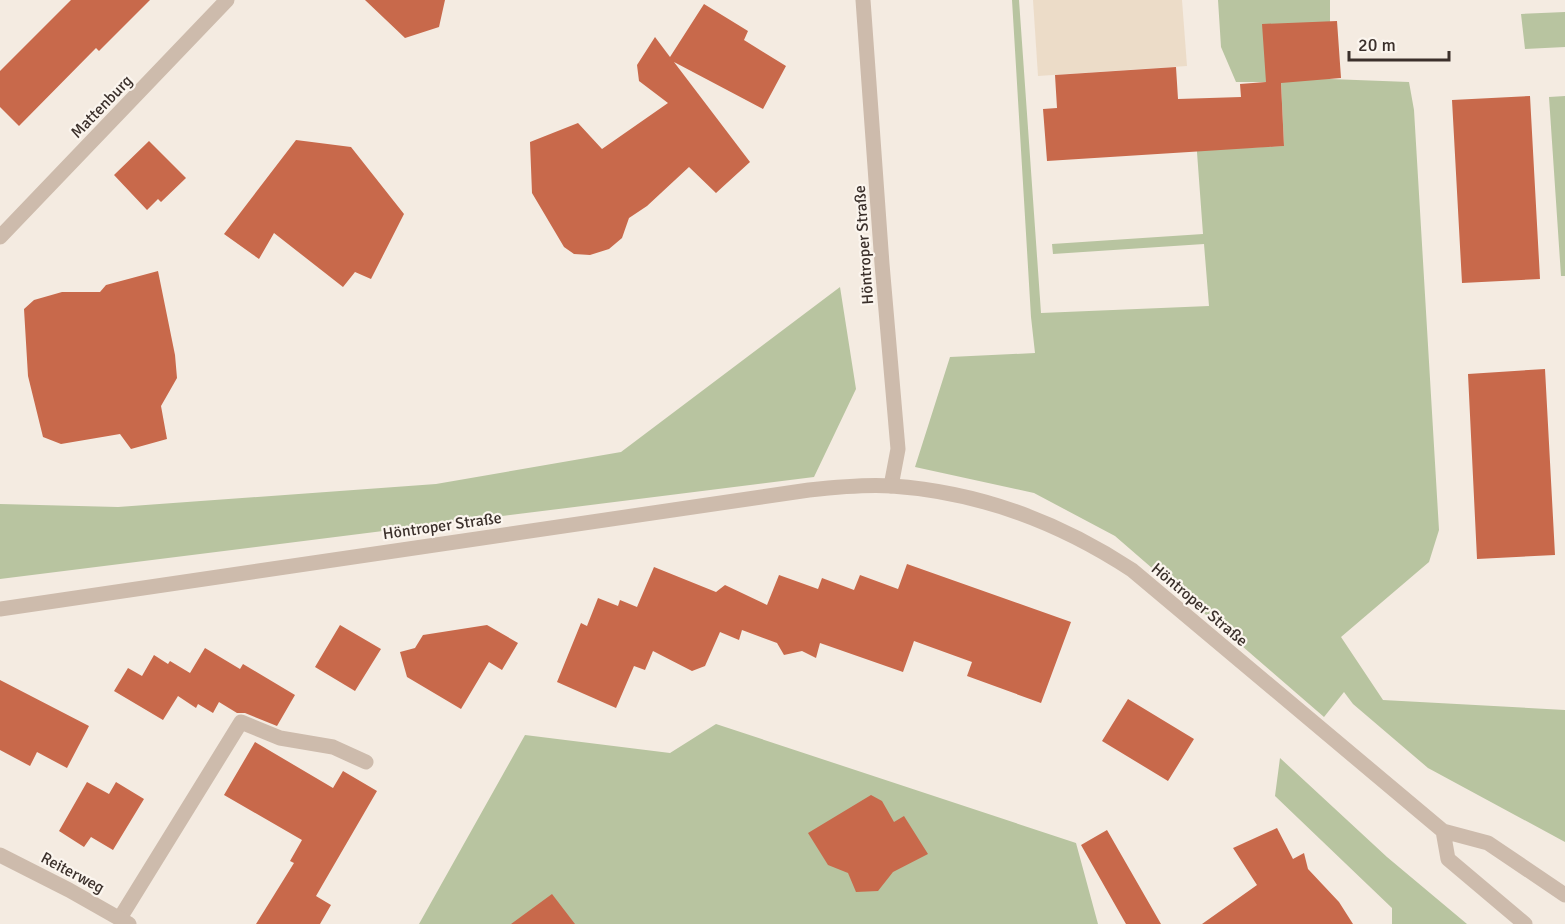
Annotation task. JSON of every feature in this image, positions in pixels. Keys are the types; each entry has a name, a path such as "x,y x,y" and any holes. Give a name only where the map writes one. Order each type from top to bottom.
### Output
{"street":[{"name":"Mattenburg","path":"0,237 228,0"},
{"name":"Höntroper Straße","path":"863,0 898,449 891,486"},
{"name":"Höntroper Straße","path":"0,609 809,490 891,486 966,496 1002,506 1056,527 1101,550 1132,570 1443,831 1488,843 1565,895"},
{"path":"124,921 241,722 280,738 333,747 366,762"},
{"path":"1443,831 1448,859 1525,924"},
{"name":"Reiterweg","path":"0,855 124,921"}],"green space":[{"path":"1012,0 1019,0 1041,313 1209,306 1204,244 1053,254 1052,244 1203,234 1195,125 1244,148 1284,146 1281,82 1236,82 1221,47 1218,0 1330,0 1330,79 1409,82 1414,110 1439,530 1429,562 1341,637 1383,700 1565,710 1565,842 1428,768 1353,704 1344,692 1324,717 1115,536 1034,493 915,467 950,357 1035,353"},
{"path":"1565,12 1565,47 1525,49 1521,14"},
{"path":"1565,96 1565,276 1561,276 1549,97"},
{"path":"840,287 856,389 814,477 0,579 0,504 118,507 436,484 621,452"},
{"path":"716,724 1076,843 1098,924 419,924 525,735 670,753"},
{"path":"1280,758 1387,857 1467,924 1392,924 1392,908 1275,796"}],"shaded area":[{"path":"1033,0 1182,0 1187,66 1038,76"}],"building":[{"path":"71,0 150,0 99,51 96,48 19,126 0,107 0,71"},
{"path":"365,0 445,0 439,27 405,38"},
{"path":"704,4 748,31 744,40 786,66 763,109 674,62 750,162 716,193 689,167 647,206 629,218 622,238 609,249 590,255 574,254 564,247 532,193 530,142 578,123 602,149 668,103 639,81 637,65 655,37 670,57"},
{"path":"1337,21 1341,78 1281,83 1284,146 1047,161 1043,109 1057,108 1055,75 1176,67 1178,99 1241,97 1240,84 1266,82 1262,24"},
{"path":"1530,96 1540,279 1462,283 1452,100"},
{"path":"296,140 351,147 404,214 371,279 355,272 343,287 274,233 259,259 224,234"},
{"path":"149,141 186,178 161,202 158,199 147,210 114,175"},
{"path":"158,271 175,355 177,378 161,406 167,439 131,449 120,434 61,444 43,437 28,376 24,309 34,300 62,292 100,292 106,285"},
{"path":"1545,369 1555,555 1477,559 1468,374"},
{"path":"907,564 1071,622 1041,703 967,676 972,662 914,641 903,672 820,643 816,658 802,651 784,655 777,643 742,630 739,640 720,632 705,666 692,671 653,651 645,670 634,666 616,708 557,682 581,623 587,626 598,598 618,606 620,600 637,607 654,567 716,592 725,585 767,605 779,575 818,589 822,578 854,590 860,575 898,589"},
{"path":"340,625 381,649 355,691 315,667"},
{"path":"487,625 518,643 502,670 489,662 461,709 407,677 400,652 415,648 423,635"},
{"path":"205,648 240,669 243,664 295,695 277,726 245,713 237,713 219,702 213,713 198,704 196,708 178,696 163,720 114,691 128,668 142,676 154,655 190,673"},
{"path":"0,680 89,726 67,768 37,752 30,766 0,750"},
{"path":"1128,699 1194,739 1168,781 1102,741"},
{"path":"255,742 333,788 343,771 377,791 316,896 331,905 320,924 256,924 294,863 290,861 302,840 224,795"},
{"path":"87,782 109,794 116,782 144,799 113,850 91,837 84,847 59,831"},
{"path":"871,795 882,801 894,822 904,816 928,854 893,872 878,891 856,892 848,873 828,865 808,833"},
{"path":"1277,828 1293,859 1304,853 1308,869 1339,902 1353,924 1202,924 1257,885 1233,848"},
{"path":"1107,830 1161,924 1126,924 1081,845"},
{"path":"552,894 575,924 511,924"}]}
